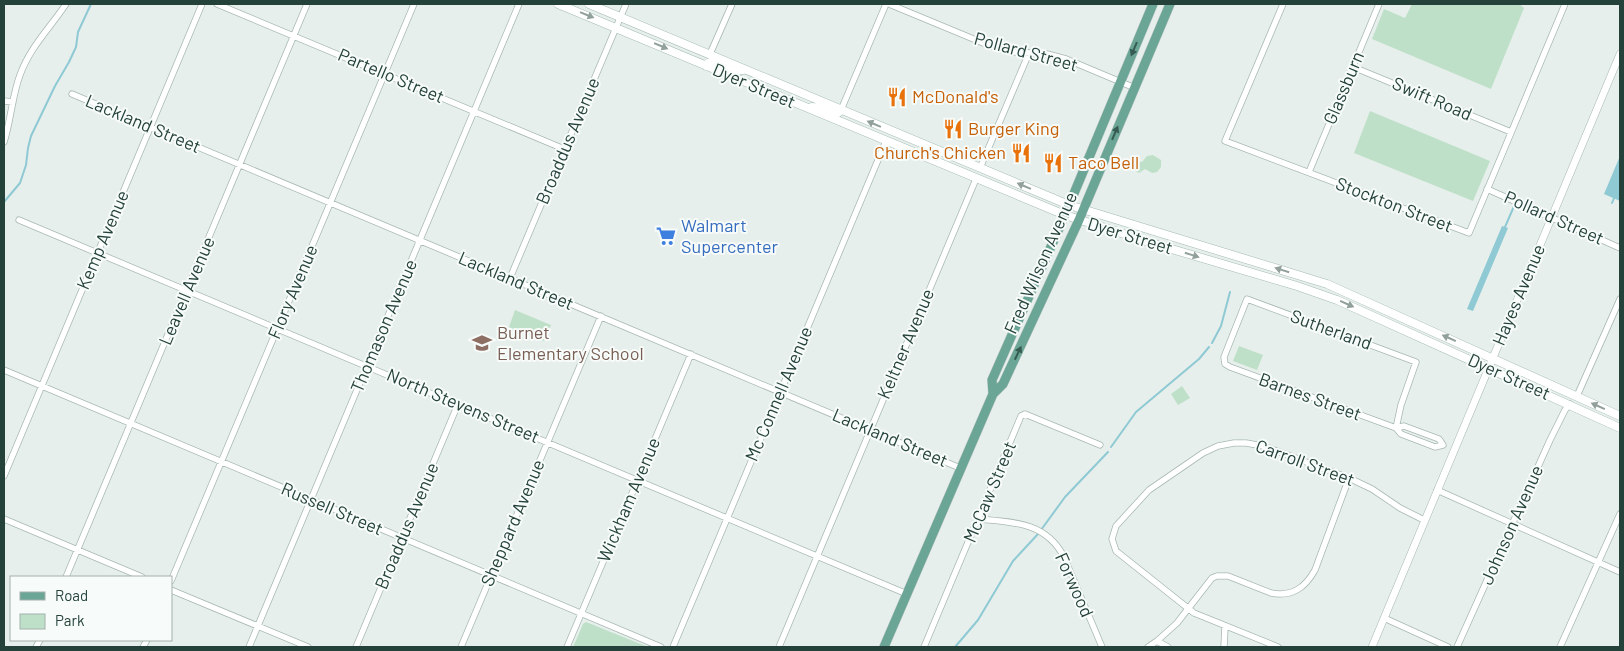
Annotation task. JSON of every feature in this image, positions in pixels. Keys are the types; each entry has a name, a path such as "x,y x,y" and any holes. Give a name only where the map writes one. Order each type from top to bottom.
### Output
{"main road":[{"name":"Dyer Street","path":"558,4 1065,215 1324,295 1620,428"},
{"name":"Dyer Street","path":"589,4 1083,211 1327,284 1620,416"},
{"name":"Fred Wilson Avenue","path":"993,394 992,380 1065,215 1153,4"},
{"name":"Fred Wilson Avenue","path":"884,647 993,394 1003,384 1079,220 1170,4"},
{"path":"706,66 712,62 736,71 747,70"},
{"path":"808,108 813,107 838,113 841,110"},
{"path":"886,142 891,136 905,142 918,142"},
{"path":"952,168 958,167 975,172 978,172 980,168"},
{"path":"1605,421 1620,423"}],"street":[{"path":"4,142 20,74 27,58 41,36 66,4"},
{"name":"Kemp Avenue","path":"4,476 202,4"},
{"name":"Partello Street","path":"217,4 564,149"},
{"name":"Leavell Avenue","path":"66,576 307,4"},
{"name":"Flory Avenue","path":"172,579 414,4"},
{"name":"Thomason Avenue","path":"249,647 519,4"},
{"name":"Broaddus Avenue","path":"510,278 626,4"},
{"path":"710,54 732,4"},
{"path":"841,110 888,4"},
{"name":"Pollard Street","path":"888,4 988,45 1008,51 1048,54 1066,59 1135,88"},
{"name":"Stockton Street","path":"1283,4 1225,141 1469,233 1565,4"},
{"name":"Glassburn","path":"1309,172 1379,4"},
{"path":"980,168 1029,53"},
{"name":"Hayes Avenue","path":"1372,647 1620,54"},
{"name":"Swift Road","path":"1353,67 1511,132"},
{"name":"Lackland Street","path":"72,94 960,468"},
{"path":"4,101 13,102"},
{"name":"Mc Connell Avenue","path":"673,647 886,142"},
{"name":"Keltner Avenue","path":"779,647 976,178"},
{"name":"Pollard Street","path":"1487,189 1620,248"},
{"name":"North Stevens Street","path":"19,220 907,594"},
{"name":"Sutherland","path":"1225,364 1224,357 1247,299 1407,358 1416,362 1401,405 1396,428"},
{"path":"1577,396 1620,299"},
{"name":"Sheppard Avenue","path":"461,647 601,316"},
{"name":"Wickham Avenue","path":"567,647 690,354"},
{"name":"Barnes Street","path":"1225,364 1396,428 1404,426 1439,439 1443,445 1454,448"},
{"name":"Russell Street","path":"4,370 661,647"},
{"name":"Broaddus Avenue","path":"356,647 458,404"},
{"name":"Johnson Avenue","path":"1457,647 1564,410 1570,404"},
{"name":"McCaw Street","path":"924,647 1023,414 1100,445"},
{"name":"Carroll Street","path":"1188,610 1121,556 1113,546 1112,535 1116,526 1153,486 1208,450 1234,443 1257,444 1349,478 1372,489 1400,508 1424,520"},
{"path":"1148,647 1173,627 1208,582 1217,576 1228,576 1278,594 1288,594 1306,584 1315,570 1349,478"},
{"path":"1437,490 1620,572"},
{"path":"1560,647 1620,514"},
{"name":"Forwood","path":"979,519 1021,523 1030,526 1049,538 1057,546 1064,558 1102,647"},
{"path":"4,520 140,576"},
{"path":"172,590 308,647"},
{"path":"1188,610 1278,647"},
{"path":"1384,618 1448,647"},
{"path":"1224,647 1225,626"},
{"path":"1157,641 1168,647"}],"green space":[{"path":"1412,4 1519,4 1524,8 1491,89 1372,39 1384,9 1405,18"},
{"path":"1370,111 1490,161 1473,201 1354,153"},
{"path":"1153,155 1161,160 1161,167 1157,172 1152,173 1145,169 1139,173 1133,169 1136,162 1142,162 1147,156"},
{"path":"515,310 551,325 544,341 509,327"},
{"path":"1239,346 1263,355 1257,370 1233,361"},
{"path":"1182,386 1190,398 1178,405 1171,394"},
{"path":"586,622 648,647 573,647 583,624"}],"water":[{"path":"1620,156 1620,201 1604,194"},
{"path":"1502,226 1508,228 1473,311 1467,309"}],"waterway":[{"path":"4,202 20,183 26,165 31,136 76,47 78,32 91,4"},
{"path":"1612,203 1614,198"},
{"path":"1505,227 1515,204"},
{"path":"1212,343 1221,326 1230,292"},
{"path":"1111,447 1136,412 1199,359 1209,347"},
{"path":"1041,530 1065,497 1108,452"},
{"path":"955,647 978,620 1013,561 1038,534"}],"place":[{"name":"McDonald's","path":"897,97"},
{"name":"Burger King","path":"953,129"},
{"name":"Church's Chicken","path":"1021,153"},
{"name":"Taco Bell","path":"1053,163"},
{"name":"Walmart Supercenter","path":"666,236"},
{"name":"Burnet Elementary School","path":"482,343"}]}
